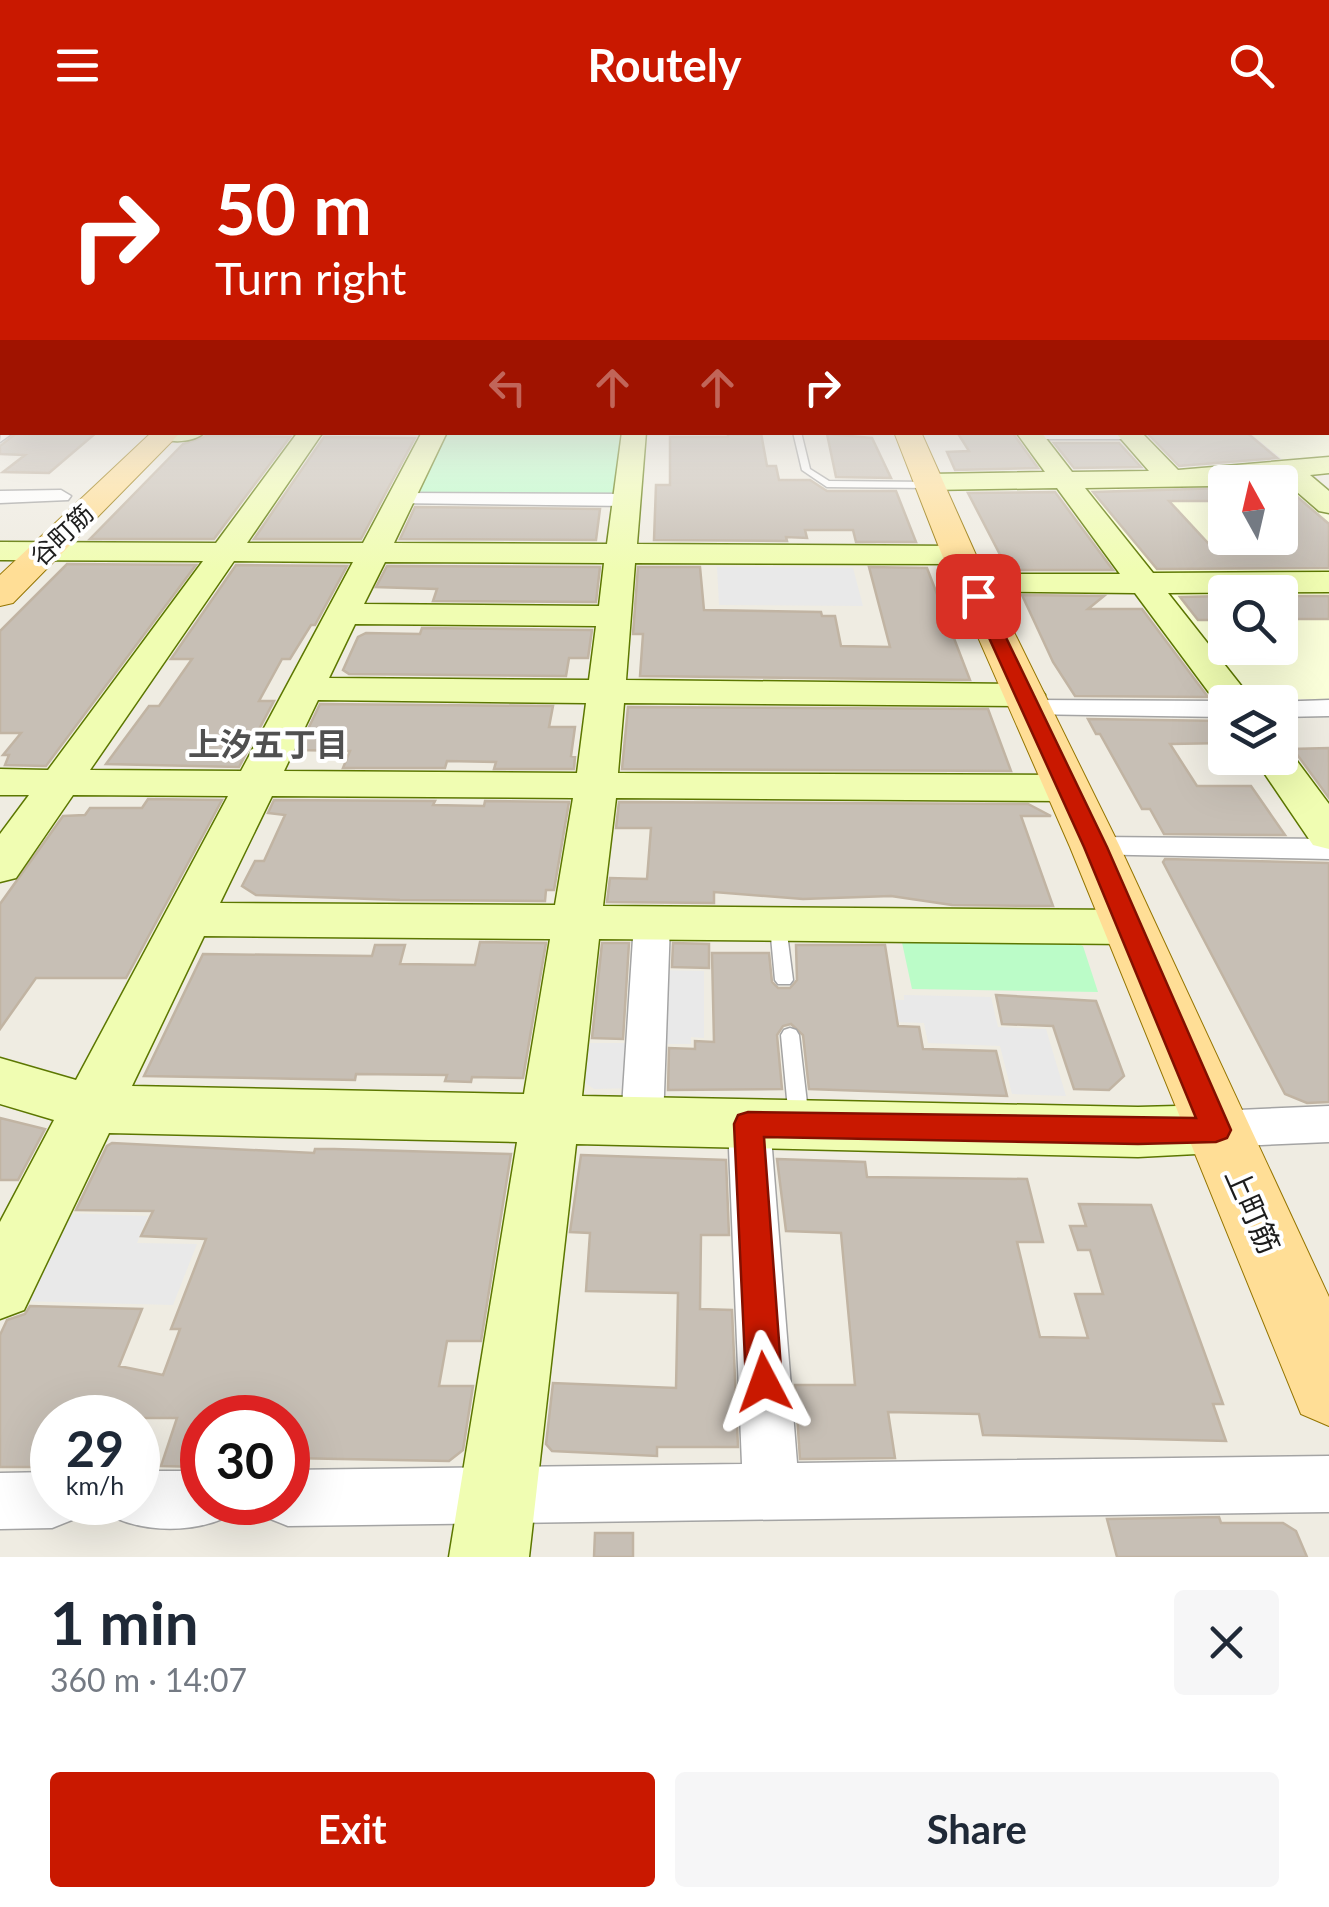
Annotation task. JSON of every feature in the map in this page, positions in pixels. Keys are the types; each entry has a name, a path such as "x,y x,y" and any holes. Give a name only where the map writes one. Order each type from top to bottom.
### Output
{"main road":[{"name":"谷町筋","path":"0,551 125,438"},
{"name":"谷町筋","path":"0,595 162,438"},
{"name":"上町筋","path":"909,438 1095,847 1329,1386"}],"street":[{"path":"0,867 307,438"},
{"path":"0,1288 432,438"},
{"path":"489,1557 596,785 633,438"},
{"path":"1033,438 1222,685"},
{"path":"1131,438 1170,479"},
{"path":"1298,469 1329,465"},
{"path":"930,484 1208,476"},
{"path":"1298,478 1325,498"},
{"path":"0,497 61,496"},
{"path":"402,499 627,500"},
{"path":"0,551 622,552 966,569 1146,583 1329,582"},
{"path":"345,614 615,616"},
{"path":"306,689 1029,701 1208,708"},
{"path":"1298,709 1329,708"},
{"path":"1286,775 1329,835"},
{"path":"0,782 1068,788"},
{"path":"1095,847 1329,849"},
{"path":"190,919 1129,927"},
{"path":"642,1123 652,924"},
{"path":"0,1082 92,1109 1138,1132 1329,1124"},
{"path":"771,1492 774,1124"},
{"path":"310,1498 1329,1484"},
{"path":"0,1500 30,1500"}],"lane":[{"path":"799,438 806,470 827,484 930,484"},
{"path":"778,926 784,980"},
{"path":"774,1124 790,1035"}],"shaded area":[{"path":"1256,438 1329,438 1329,462 1288,464"},
{"path":"1208,480 1208,555 1298,555 1298,487 1329,512 1329,577 1155,575 1084,487"},
{"path":"717,567 853,568 863,606 719,605"},
{"path":"1172,590 1208,590 1208,643 1169,595"},
{"path":"1298,590 1329,590 1329,699 1298,699 1298,685 1242,685 1226,665 1298,665"},
{"path":"658,970 704,971 704,1038 691,1037 691,1044 655,1044"},
{"path":"904,995 991,997 998,1027 1046,1029 1066,1096 1012,1094 1000,1046 928,1043 924,1023 861,1021 858,999 904,1000"},
{"path":"583,1043 637,1043 636,1088 594,1089 581,1080"},
{"path":"62,1213 148,1216 137,1243 197,1244 173,1305 18,1301"}],"green space":[{"path":"445,438 623,438 619,494 414,493"},
{"path":"901,938 1070,942 1083,946 1098,992 912,989"}],"building":[{"path":"11,438 90,438 49,473 3,472 25,455 0,454 0,446"},
{"path":"201,438 290,438 214,539 90,539 183,444"},
{"path":"324,438 415,438 361,539 254,539"},
{"path":"670,438 762,438 767,466 776,466 779,480 810,480 827,491 896,491 916,542 856,542 853,530 805,530 807,538 786,537 787,541 654,540 656,485 670,485"},
{"path":"828,438 872,438 891,478 836,477"},
{"path":"961,438 1016,438 1038,468 955,470 947,452 969,451"},
{"path":"1151,438 1253,438 1277,458 1179,466"},
{"path":"1054,443 1119,443 1141,467 1074,468"},
{"path":"1208,489 1208,501 1169,501 1208,543 1208,555 1298,555 1298,497 1329,524 1329,568 1157,569 1093,492"},
{"path":"1055,492 1113,570 1008,570 968,493"},
{"path":"415,507 600,509 596,540 400,539"},
{"path":"67,564 196,565 46,766 5,765 9,755 3,755 21,733 0,733 0,631"},
{"path":"236,565 347,566 315,625 311,625 290,659 282,659 259,701 274,701 239,767 106,764 149,706 159,706 192,659 171,659"},
{"path":"387,566 600,567 596,602 433,601 437,589 376,587"},
{"path":"638,567 700,567 704,610 821,612 822,616 835,616 841,646 890,647 869,567 927,568 970,680 640,676 643,634 633,634"},
{"path":"1022,595 1104,596 1088,609 1142,609 1208,697 1075,696 1053,662"},
{"path":"1208,596 1208,620 1198,620 1180,597"},
{"path":"1298,596 1329,596 1329,619 1298,619"},
{"path":"422,628 592,630 588,658 569,658 566,676 349,674 343,670 358,637 366,633 420,634"},
{"path":"320,704 553,706 549,727 575,727 571,756 575,757 574,769 494,769 496,762 447,761 445,768 343,768 350,751 298,750"},
{"path":"628,707 988,709 1011,771 622,769"},
{"path":"1088,719 1208,721 1208,743 1170,744 1197,786 1251,786 1285,835 1164,834 1150,809 1142,809 1100,734 1096,734"},
{"path":"1329,748 1329,798 1298,756 1298,749"},
{"path":"148,799 222,800 126,978 36,978 0,1029 0,904 63,816 85,815 90,808 142,808"},
{"path":"274,800 435,801 433,805 484,806 485,801 569,802 554,890 546,890 545,901 256,895 242,886 255,861 264,861 285,815 268,813"},
{"path":"619,802 1028,804 1051,816 1021,816 1053,906 952,905 891,896 803,899 714,892 714,903 607,902 610,878 647,879 651,828 616,828"},
{"path":"1165,859 1329,863 1329,1102 1307,1103 1285,1094 1163,862"},
{"path":"480,942 546,943 523,1078 472,1077 471,1082 445,1081 447,1075 356,1074 355,1080 144,1076 203,954 372,956 375,945 405,945 400,964 475,965"},
{"path":"602,943 629,943 623,1039 592,1038"},
{"path":"673,943 709,944 709,968 672,967"},
{"path":"796,945 885,945 898,1026 919,1027 923,1049 996,1051 1007,1096 809,1089 803,1035 791,1024 783,1026 777,1035 782,1089 668,1090 669,1048 695,1049 695,1041 714,1042 712,953 769,953 772,982 778,988 790,988 797,980"},
{"path":"996,995 1096,1001 1124,1076 1109,1090 1074,1089 1053,1026 1002,1024"},
{"path":"0,1118 45,1129 18,1180 0,1180"},
{"path":"112,1143 314,1153 315,1149 334,1149 511,1154 481,1341 447,1341 439,1386 473,1386 463,1450 449,1461 310,1458 310,1395 180,1395 180,1466 161,1466 177,1418 160,1418 160,1395 30,1395 30,1467 0,1467 0,1335 7,1320 25,1314 30,1306 142,1309 119,1366 163,1375 180,1329 171,1329 206,1239 141,1236 153,1211 76,1210"},
{"path":"581,1155 726,1160 729,1235 701,1235 700,1309 732,1310 738,1447 657,1447 657,1456 552,1451 546,1444 553,1383 676,1388 678,1293 586,1291 590,1233 570,1232"},
{"path":"777,1159 865,1162 867,1177 1027,1179 1043,1242 1017,1242 1040,1337 1088,1338 1075,1294 1103,1294 1090,1250 1078,1250 1070,1226 1086,1226 1079,1204 1151,1205 1223,1404 1213,1404 1226,1441 983,1435 979,1414 888,1412 895,1458 800,1459 795,1385 855,1385 841,1233 786,1231"},
{"path":"1219,1517 1221,1523 1283,1523 1296,1531 1307,1557 1117,1557 1107,1519"},
{"path":"595,1533 633,1533 633,1557 594,1557"}],"district":[{"name":"上汐五丁目","path":"268,745"}],"route":[{"path":"764,1382 748,1124 1216,1130 1095,847 978,596"}]}
